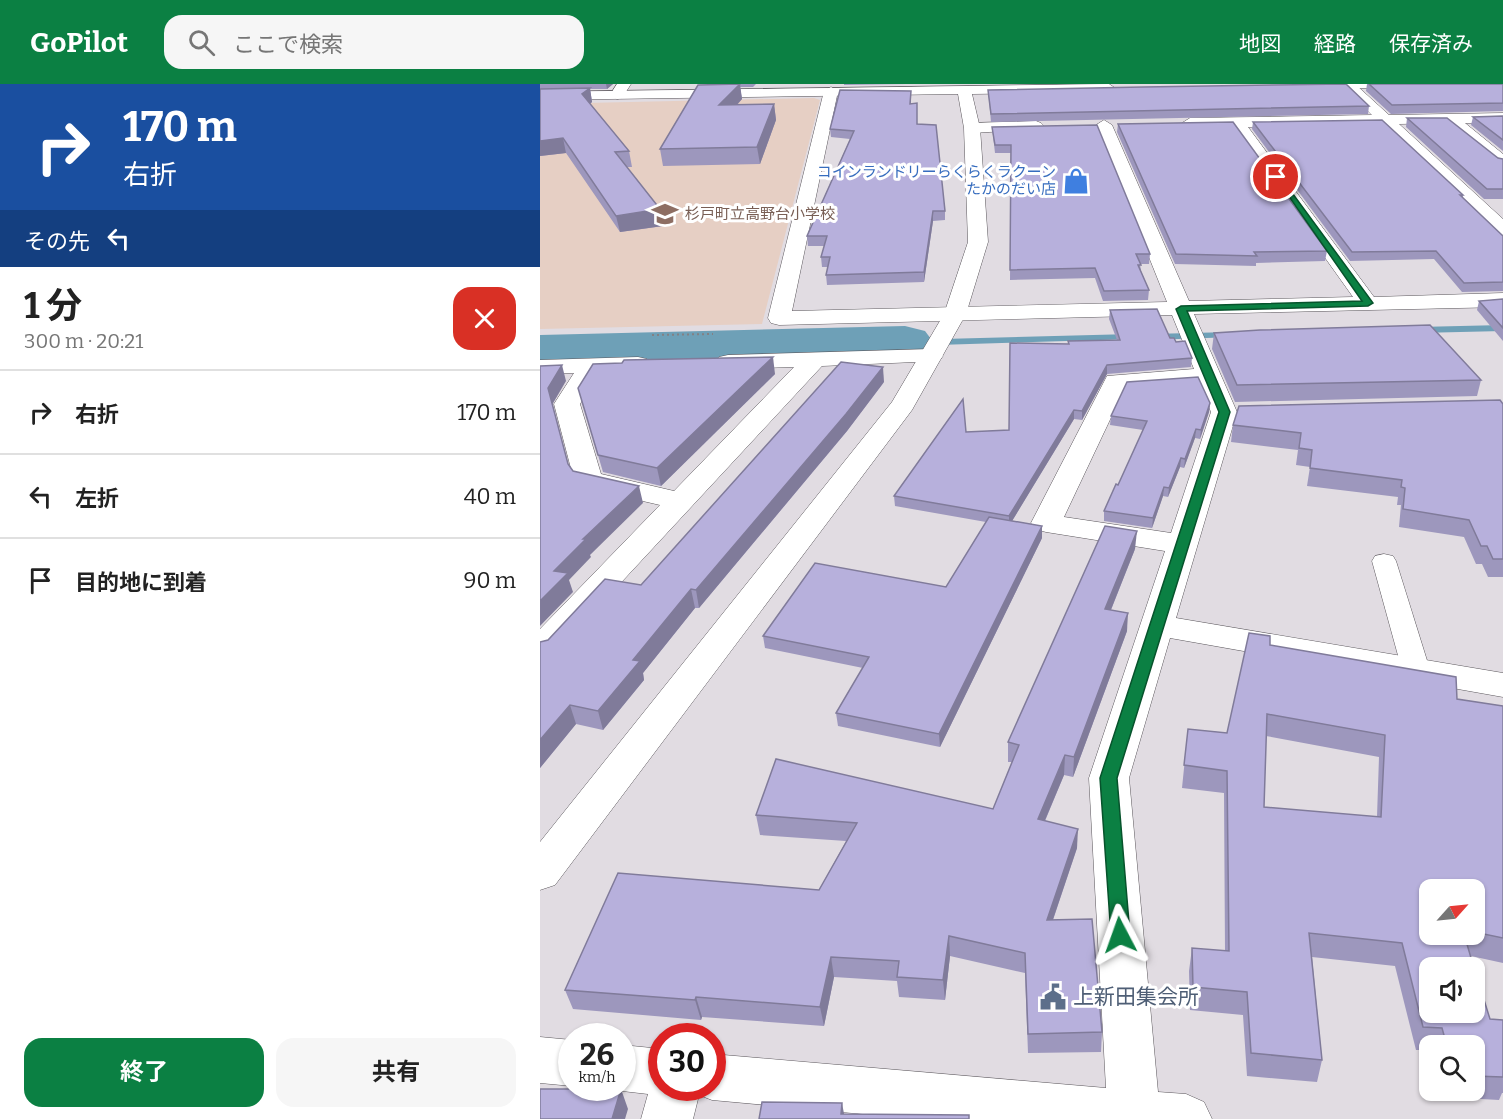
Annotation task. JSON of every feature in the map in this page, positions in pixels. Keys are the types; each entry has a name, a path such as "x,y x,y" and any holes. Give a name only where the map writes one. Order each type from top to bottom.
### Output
{"street":[{"path":"1347,84 1503,229"},
{"path":"1287,85 1371,84"},
{"path":"540,96 620,89 831,91 964,87 1119,88"},
{"path":"540,873 903,405 955,314 978,242 972,128 964,87"},
{"path":"831,91 779,318 1503,300"},
{"path":"1171,124 1503,118"},
{"path":"1450,119 1503,162"},
{"path":"1237,123 1368,303"},
{"path":"1104,125 1209,375 1236,412 1182,544 1108,778 1134,1117"},
{"path":"972,128 1049,126"},
{"path":"1474,202 1503,202"},
{"path":"710,362 930,356"},
{"path":"540,649 816,359"},
{"path":"540,367 662,364"},
{"path":"591,366 567,404 588,480 681,501"},
{"path":"1182,544 1046,523 1116,381 1209,375"},
{"path":"1157,625 1503,685"},
{"path":"540,1060 558,1062"},
{"path":"726,1078 1134,1117 1186,1119"},
{"path":"667,1119 672,1101"}],"lane":[{"path":"1384,561 1416,670"}],"shaded area":[{"name":"杉戸町立高野台小学校","path":"814,98 820,100 762,324 540,329 540,104"}],"building":[{"path":"740,84 719,105 774,104 757,147 660,149 698,85"},
{"path":"1346,84 1369,106 991,114 988,90 1143,87"},
{"path":"1369,84 1503,84 1503,103 1392,105"},
{"path":"590,88 582,94 629,151 615,152 660,209 616,216 563,138 540,141 540,89"},
{"path":"840,90 911,91 910,104 917,103 917,124 936,125 945,211 933,211 924,272 826,275 830,257 821,257 827,236 807,236 854,131 830,129"},
{"path":"1503,116 1503,140 1473,117"},
{"path":"1407,118 1447,118 1498,158 1503,159 1503,189 1487,189"},
{"path":"1382,120 1463,195 1460,195 1503,236 1503,282 1464,283 1436,251 1352,252 1253,122"},
{"path":"1233,122 1327,251 1254,252 1257,256 1176,254 1118,124"},
{"path":"1097,125 1150,254 1136,254 1141,265 1138,265 1149,290 1104,291 1095,268 1010,270 1011,145 995,145 992,127"},
{"path":"1503,299 1503,328 1479,301"},
{"path":"1157,309 1170,338 1174,338 1176,342 1185,341 1192,358 1107,365 1082,411 1074,410 1009,516 894,496 963,399 966,432 1009,430 1010,343 1069,344 1068,341 1120,340 1110,310"},
{"path":"1430,325 1481,380 1237,385 1214,333 1260,330"},
{"path":"773,357 657,468 598,455 578,388 593,364 622,363 624,360"},
{"path":"841,362 883,367 846,414 696,590 691,589 633,660 640,661 598,711 570,705 540,740 540,642 548,640 605,579 641,585"},
{"path":"562,365 548,388 568,464 573,471 639,486 583,539 586,539 554,571 568,573 540,601 540,366"},
{"path":"1198,377 1210,403 1201,430 1196,429 1185,459 1181,458 1169,488 1164,487 1153,518 1104,511 1147,421 1111,416 1127,382"},
{"path":"1500,400 1503,404 1503,559 1493,559 1487,546 1481,546 1469,520 1403,509 1405,488 1401,487 1402,480 1310,468 1312,450 1299,448 1301,433 1233,425 1239,406"},
{"path":"989,517 1042,526 939,734 836,713 869,657 763,636 815,563 946,587"},
{"path":"1105,526 1137,531 1105,609 1128,613 1074,757 1065,755 1038,819 1078,829 1047,920 1092,919 1102,1032 1028,1034 1025,953 949,936 943,980 897,977 899,961 831,957 820,1007 565,990 618,873 819,890 857,823 756,815 776,759 993,809 1019,745 1008,742"},
{"path":"1249,633 1270,636 1270,645 1456,677 1457,699 1503,706 1503,938 1485,934 1485,879 1419,879 1419,945 1467,945 1471,957 1419,957 1419,1011 1402,943 1309,933 1322,1060 1251,1053 1247,992 1193,987 1192,948 1229,951 1227,771 1184,765 1188,729 1227,733","holes":["1267,714 1385,735 1381,817 1264,807"]},
{"path":"1485,1003 1490,1019 1503,1020 1503,1077 1485,1076 1485,1035 1444,1035 1442,1028 1423,1027 1422,1023 1485,1023"},
{"path":"540,1089 558,1089 558,1101 617,1101 612,1119 540,1119"},
{"path":"762,1102 842,1103 841,1114 969,1115 969,1119 759,1119"}],"waterway":[{"path":"1418,330 1503,328"},
{"path":"1151,337 1231,335"},
{"path":"905,343 1132,337"},
{"path":"540,353 905,343"}],"place":[{"name":"コインランドリーらくらくラクーン たかのだい店","path":"1076,181"},
{"name":"杉戸町立高野台小学校","path":"665,214"},
{"name":"上新田集会所","path":"1053,997"}],"route":[{"path":"1120,935 1108,778 1224,412 1181,309 1368,303 1276,177"}]}
